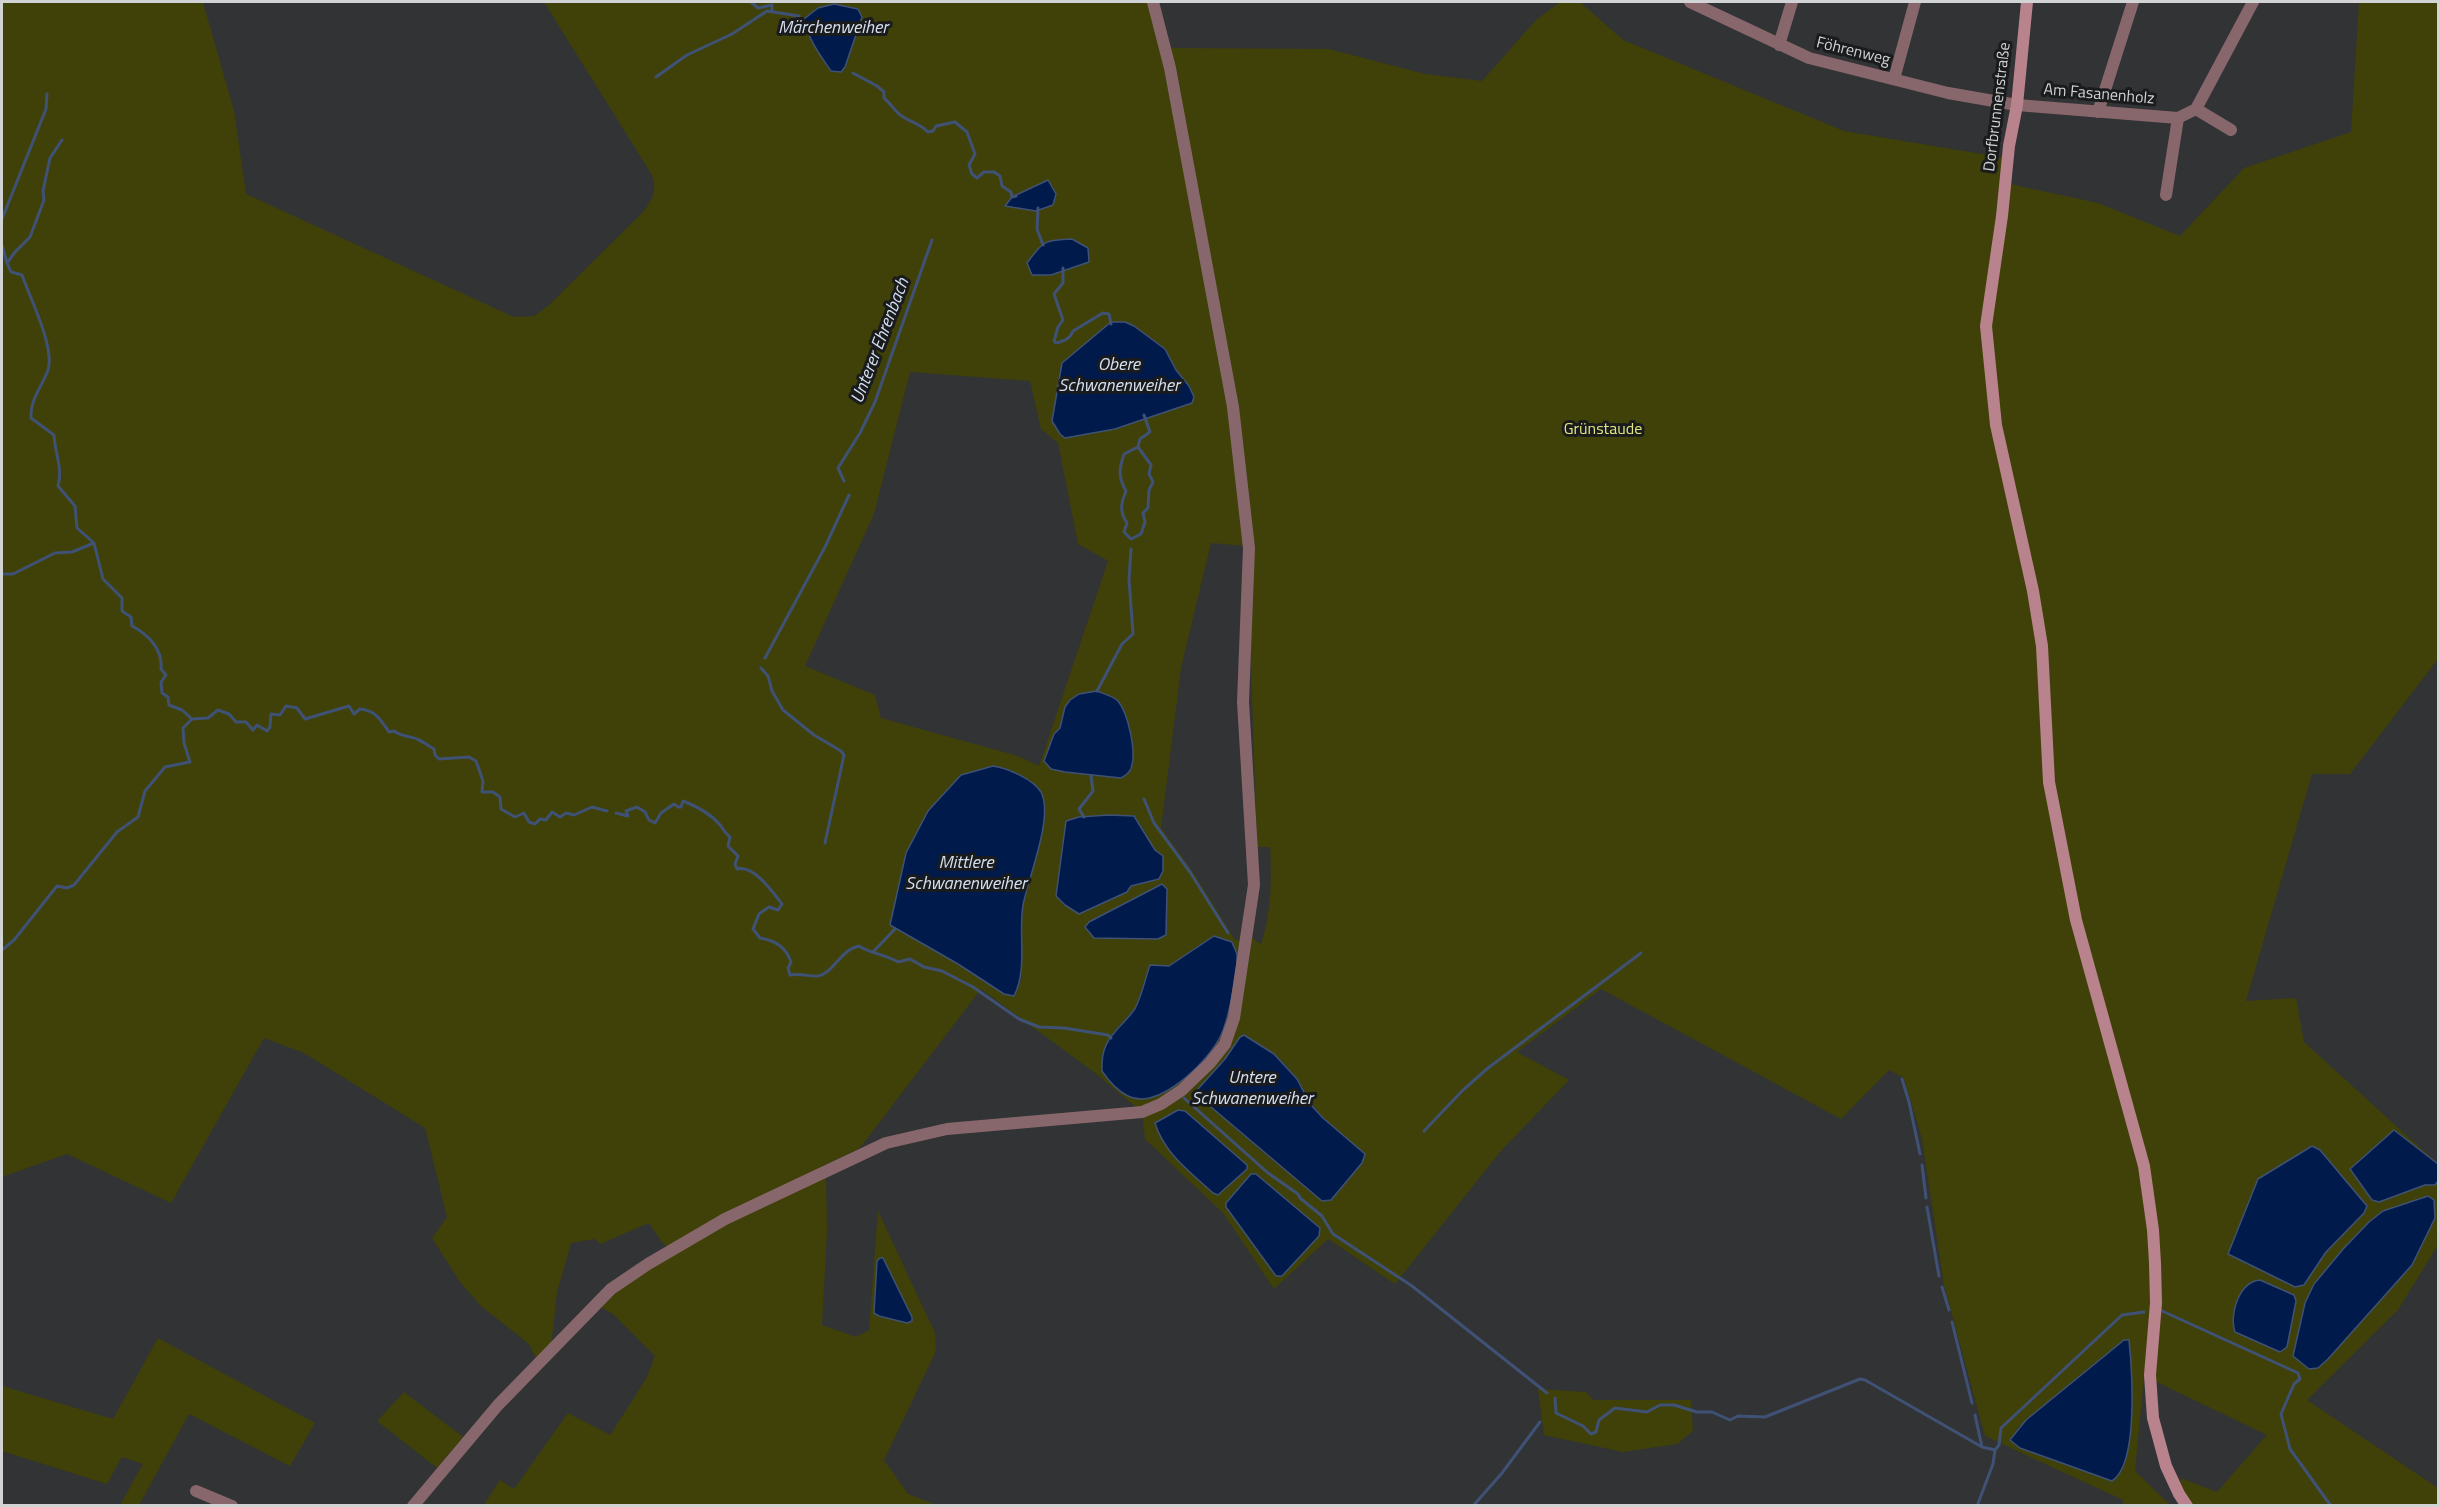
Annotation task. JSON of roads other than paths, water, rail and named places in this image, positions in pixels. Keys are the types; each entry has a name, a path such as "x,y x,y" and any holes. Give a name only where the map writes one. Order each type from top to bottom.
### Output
{"street":[{"path":"413,1506 498,1405 611,1289 648,1264 725,1219 886,1143 946,1129 1094,1118 1151,1109 1173,1097 1195,1079 1225,1044 1234,1018 1254,885 1244,702 1250,548 1233,407 1170,68 1154,2"},
{"name":"Föhrenweg","path":"1690,2 1809,58 1948,93 2017,105"},
{"path":"1779,45 1792,2"},
{"path":"1894,79 1915,2"},
{"name":"Dorfbrunnenstraße","path":"2027,2 2017,105 2009,146 2002,216 1986,326 1995,425 2033,591 2042,646 2049,782 2076,920 2144,1166 2155,1263 2156,1304 2150,1375 2153,1418 2166,1466 2187,1506"},
{"path":"2098,112 2133,2"},
{"path":"2166,195 2178,118 2196,109 2253,2"},
{"name":"Am Fasanenholz","path":"2017,105 2178,118"},
{"path":"2196,109 2231,130"},
{"path":"196,1491 232,1506"}],"water":[{"name":"Märchenweiher","path":"834,4 858,9 862,17 845,67 841,72 831,71 811,40 804,19 818,8"},
{"path":"1048,180 1056,194 1053,205 1036,211 1005,206 1012,197"},
{"path":"1072,239 1088,248 1089,262 1051,275 1032,275 1027,263 1041,246 1050,241"},
{"name":"Obere Schwanenweiher","path":"1111,322 1125,322 1134,326 1165,349 1176,370 1189,386 1194,397 1192,403 1115,429 1065,438 1052,421 1062,363"},
{"path":"1097,691 1116,699 1122,707 1133,750 1131,770 1121,778 1051,769 1044,761 1054,734 1060,728 1065,707 1079,694"},
{"name":"Mittlere Schwanenweiher","path":"993,766 1012,772 1032,783 1041,792 1044,803 1039,848 1023,905 1021,974 1014,996 1004,994 958,964 890,925 906,853 928,811 961,775"},
{"name":"Mittlere Schwanenweiher","path":"1134,816 1155,850 1163,856 1163,871 1159,879 1131,886 1127,892 1079,914 1056,896 1066,821 1079,817"},
{"path":"1162,884 1167,889 1166,935 1158,939 1094,938 1085,927 1089,922"},
{"path":"1214,936 1232,942 1237,954 1232,998 1219,1039 1192,1072 1167,1091 1140,1099 1128,1096 1102,1071 1102,1060 1107,1043 1136,1006 1150,965 1169,966"},
{"name":"Untere Schwanenweiher","path":"1244,1035 1274,1054 1297,1079 1310,1104 1365,1154 1362,1163 1331,1200 1322,1201 1198,1096 1198,1089"},
{"name":"Untere Schwanenweiher","path":"1178,1110 1185,1111 1247,1165 1247,1169 1218,1195 1187,1170 1171,1153 1159,1134 1155,1123"},
{"path":"2394,1130 2438,1164 2438,1181 2435,1185 2425,1185 2379,1202 2372,1200 2350,1169"},
{"path":"2312,1146 2320,1150 2367,1206 2364,1213 2326,1252 2304,1285 2295,1287 2228,1254 2258,1179"},
{"path":"1251,1174 1256,1174 1320,1228 1319,1236 1282,1276 1276,1276 1226,1207 1226,1203"},
{"path":"2428,1196 2434,1200 2435,1218 2412,1265 2328,1359 2318,1368 2309,1369 2293,1356 2305,1303 2314,1284 2344,1248 2383,1211"},
{"path":"883,1258 912,1321 907,1323 874,1313 877,1261"},
{"path":"2260,1280 2294,1295 2296,1301 2287,1347 2280,1352 2235,1332 2233,1325 2237,1300 2241,1293 2246,1286"},
{"path":"2124,1340 2129,1340 2132,1415 2126,1456 2121,1471 2112,1481 2020,1448 2010,1440 2026,1420"}],"waterway":[{"path":"751,2 758,8 772,5 772,10"},
{"path":"656,77 687,55 732,34 767,11 799,16"},
{"path":"853,73 877,86 884,92 884,98 898,113 928,132 933,131 936,126 955,122 967,132 975,154 969,165 972,174 977,178 984,172 994,172 1000,176 1002,186 1011,192 1012,197 1016,196"},
{"path":"2,219 46,109 47,94"},
{"path":"62,140 50,158 43,191 44,200 30,237 7,263 11,272 22,275 41,323 48,349 48,370 34,399 31,418 54,435 59,467 58,486 75,506 77,528 94,543 103,579 122,598 122,611 131,617 132,626 144,634 157,649 161,669 166,675 161,682 162,693 168,697 169,705 182,710 192,719 208,718 218,710 229,714 236,722 246,722 253,730 257,725 267,731 270,727 271,714 280,715 286,706 297,708 305,719 349,706 354,714 360,709 370,711 377,716 389,732 394,731 421,741 434,749 439,759 469,757 476,761 483,781 482,792 493,792 500,797 501,809 515,817 524,813 529,822 535,824 540,819 546,820 552,812 560,817 566,813 574,815 592,807 607,811"},
{"path":"1038,208 1037,229 1043,245"},
{"name":"Unterer Ehrenbach","path":"844,481 838,468 860,433 875,402 932,240"},
{"path":"2,245 7,263"},
{"path":"1063,268 1063,283 1054,294 1063,320 1058,327 1054,341 1056,343 1066,339 1073,331 1103,313 1109,314 1111,324"},
{"path":"1138,447 1124,454 1120,469 1126,491 1122,507 1127,523 1124,532 1131,539 1141,534 1145,522 1143,513 1148,508 1149,490 1153,482 1149,474 1151,465 1138,447 1140,439 1150,432 1144,415"},
{"name":"Unterer Ehrenbach","path":"765,658 825,547 849,495"},
{"path":"2,574 13,574 55,553 72,552 94,543"},
{"path":"1097,691 1122,644 1133,634 1129,579 1131,549"},
{"path":"761,668 768,676 772,691 783,710 844,755 825,843"},
{"path":"2,950 14,940 57,886 67,888 74,885 117,832 138,817 145,791 165,767 190,762 184,743 183,728 192,719"},
{"path":"1084,817 1079,809 1093,791 1091,776"},
{"path":"1144,799 1154,823 1190,872 1228,933"},
{"path":"616,813 628,816 626,811 637,807 655,823 661,813 674,804 681,807 683,801 703,811 717,822 730,837 728,846 738,856 735,864 737,869 750,871 756,875 782,904 778,910 769,907 759,914 753,929 760,938 770,940 783,948 791,962 788,968 790,975 818,976 824,974 847,952 859,946 898,962 910,959 924,967 942,971 973,987 1019,1019 1039,1027 1064,1028 1108,1035 1111,1038"},
{"path":"873,952 895,929"},
{"path":"1424,1131 1463,1090 1488,1068 1641,953"},
{"path":"1902,1079 1920,1154"},
{"path":"1184,1098 1268,1173 1298,1194 1322,1216 1333,1234 1412,1286 1547,1393"},
{"path":"1922,1165 1926,1198"},
{"path":"1927,1207 1939,1276"},
{"path":"1942,1287 1949,1310"},
{"path":"2160,1310 2298,1373 2300,1379 2294,1384 2281,1414 2290,1449 2331,1506"},
{"path":"1555,1398 1556,1413 1583,1426 1591,1434 1596,1432 1599,1420 1615,1408 1647,1412 1660,1405 1674,1405 1697,1412 1712,1412 1730,1420 1738,1416 1765,1417 1860,1379 1982,1447 1995,1450 1999,1445 2001,1428 2122,1315 2144,1312"},
{"path":"1952,1322 1972,1403"},
{"path":"1975,1415 1982,1447"},
{"path":"1473,1506 1502,1473 1540,1422"},
{"path":"1977,1506 1993,1464 1995,1450"}],"park label":[{"name":"Grünstaude","path":"1603,430"}]}
